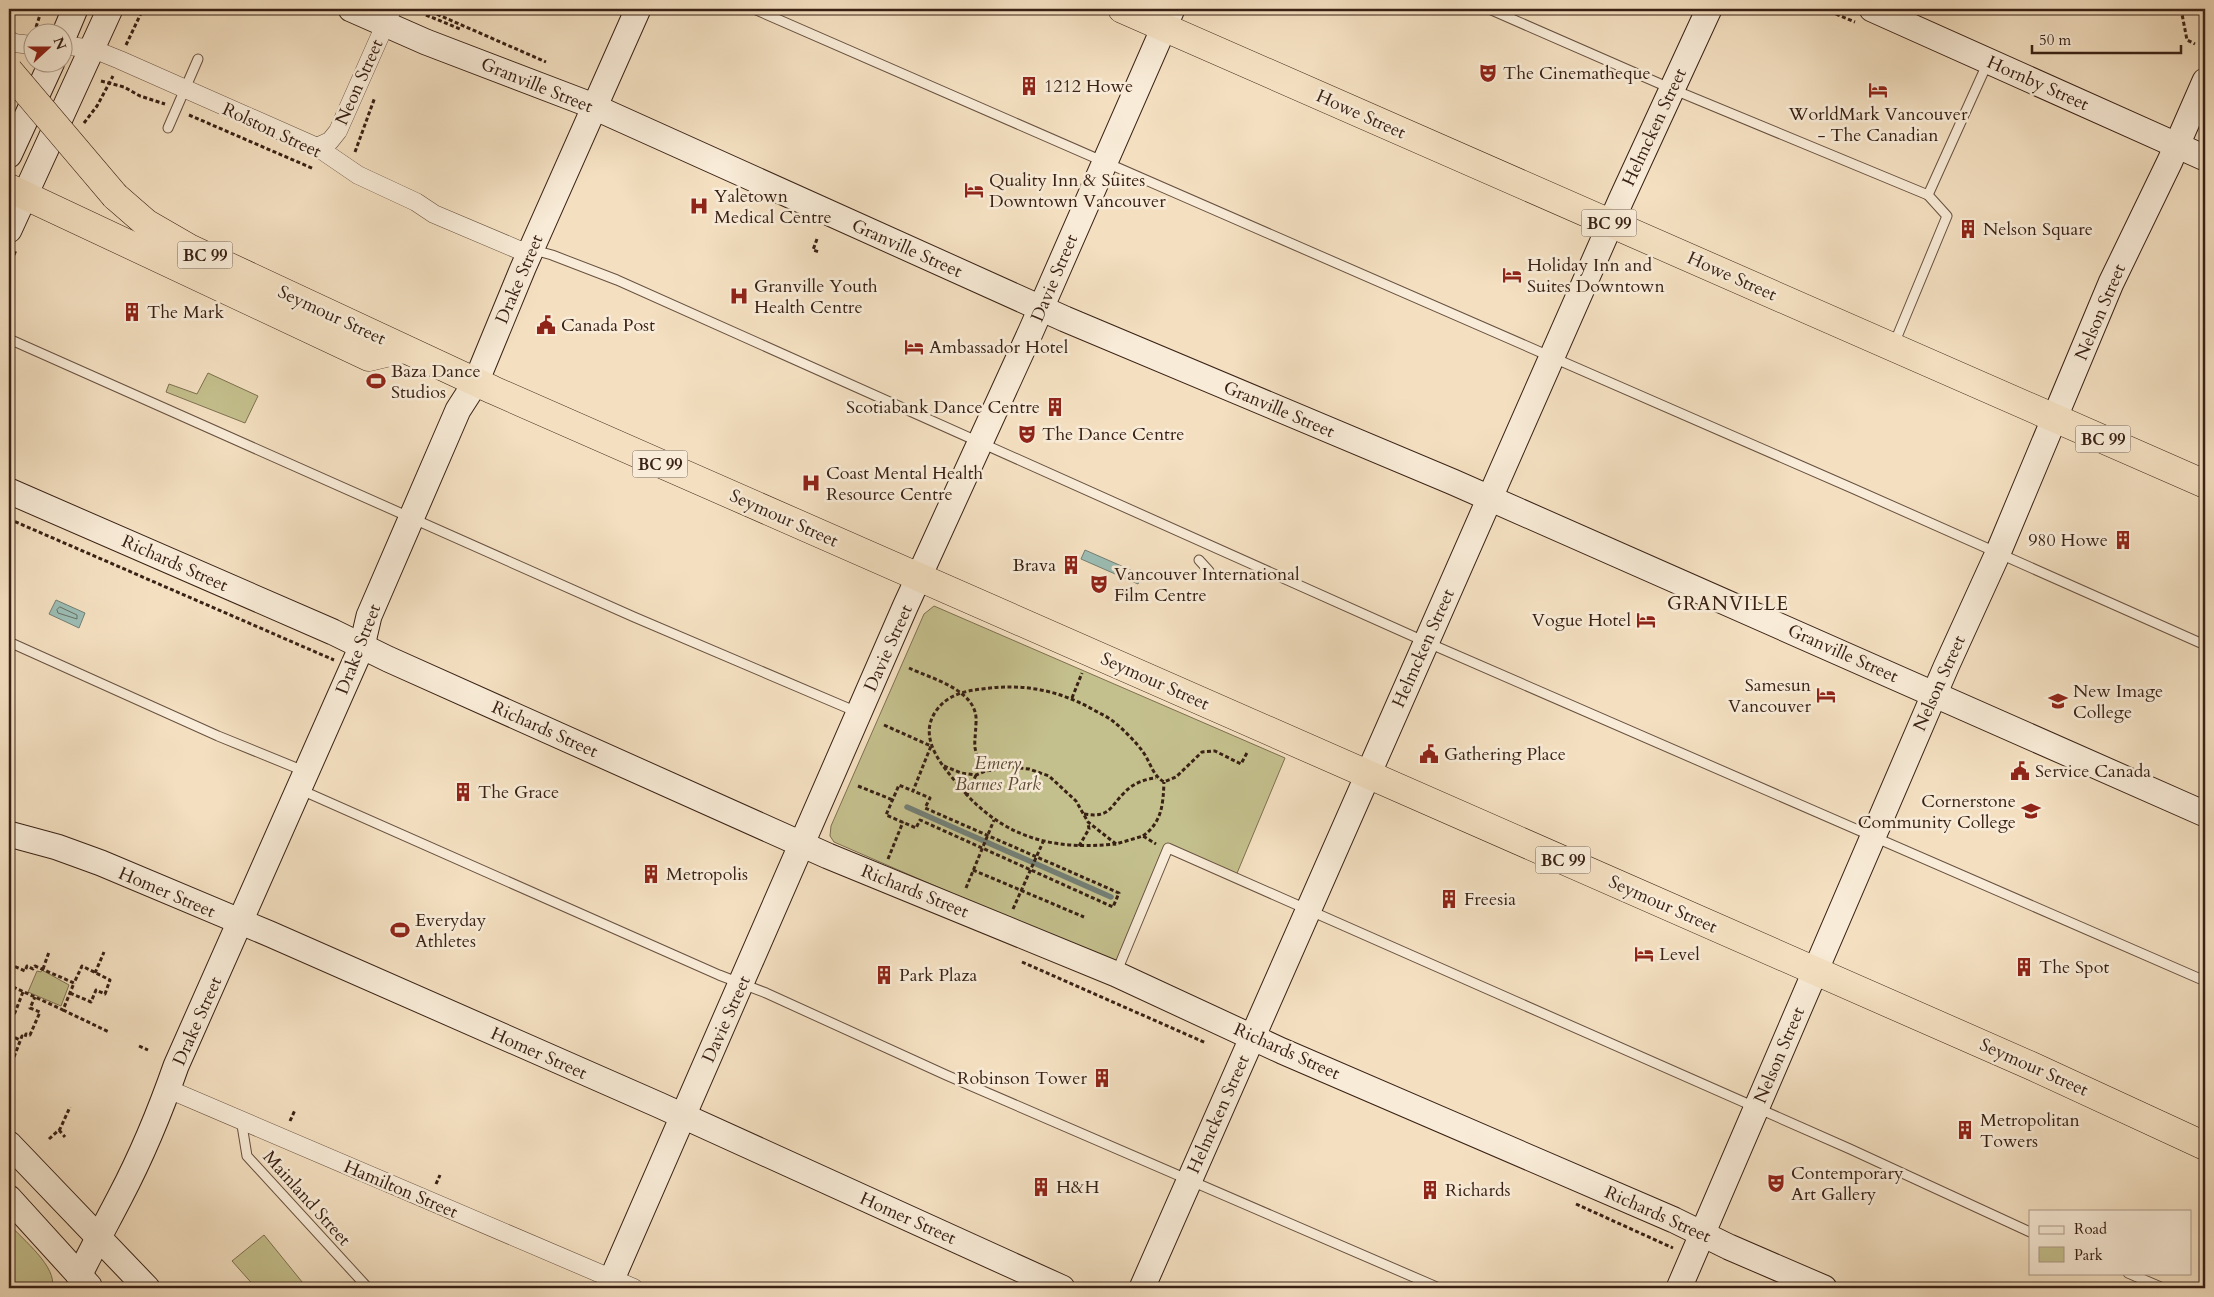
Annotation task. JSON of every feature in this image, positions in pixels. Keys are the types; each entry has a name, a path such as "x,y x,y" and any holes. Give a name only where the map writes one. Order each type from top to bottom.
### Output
{"highway":[{"name":"Howe Street","path":"1122,9 1168,18 1611,223 2205,484"},
{"name":"Seymour Street","path":"9,71 115,196 146,223 191,249 476,382 2034,1067 2205,1146"},
{"path":"16,191 369,357 403,348"}],"street":[{"path":"70,22 75,9"},
{"path":"9,230 16,191 93,49 110,9"},
{"name":"Granville Street","path":"351,9 388,16 1041,308 1489,498 2205,814"},
{"name":"Drake Street","path":"81,1284 98,1236 120,1196 168,1089 176,1066 241,923 362,646 369,616 413,518 458,410 476,382 638,9"},
{"name":"Helmcken Street","path":"1142,1288 1366,774 1611,223 1709,9"},
{"name":"Hornby Street","path":"1872,9 2205,158"},
{"name":"Neon Street","path":"316,147 330,141 338,131 388,16"},
{"name":"Davie Street","path":"618,1285 684,1117 741,984 919,577 1041,308 1168,18"},
{"path":"9,40 22,44"},
{"name":"Rolston Street","path":"72,46 93,49 316,147 358,175 416,202 434,214 519,250 532,250"},
{"path":"9,155 47,72"},
{"name":"Nelson Street","path":"1678,1288 1934,694 1998,553 2111,284 2205,81"},
{"name":"Richards Street","path":"9,491 362,646 802,845 1116,974 1282,1051 1702,1233 1824,1288"},
{"name":"Homer Street","path":"9,834 57,847 101,863 241,923 684,1117 1062,1288"},
{"name":"Hamilton Street","path":"168,1089 241,1119 618,1285"},
{"path":"9,1144 147,1288"},
{"path":"9,1198 81,1284"}],"lane":[{"path":"754,9 2205,645"},
{"path":"1489,9 1672,89 1928,195 1947,216 1893,347"},
{"path":"168,128 198,59"},
{"path":"1928,195 1989,61"},
{"path":"532,250 552,255 617,280 1426,642 2205,981"},
{"path":"9,339 634,617 860,713"},
{"path":"1199,560 1209,571"},
{"path":"9,642 218,736 303,781 741,984 1439,1288"},
{"path":"1116,974 1168,848 1756,1110 1850,1149 2029,1232"},
{"name":"Mainland Street","path":"241,1119 247,1156 368,1288"},
{"path":"2130,1274 2163,1288"}],"path":[{"path":"38,22 42,9"},
{"path":"123,52 143,9"},
{"path":"425,9 552,64"},
{"path":"2181,9 2187,40 2195,44"},
{"path":"97,80 124,87 140,96 176,109 320,172"},
{"path":"353,156 378,90"},
{"path":"817,239 813,250 819,252"},
{"name":"Richards Street","path":"9,519 338,661"},
{"path":"909,668 962,692 975,714 974,753 986,771"},
{"path":"1072,698 1079,680"},
{"path":"1156,778 1143,752 1113,721 1072,698 1042,689 1001,686 962,692 939,706 929,719 928,732 931,746 943,765 967,795 994,820 1021,834 1044,842 1079,846 1116,844 1143,836 1154,829 1162,812 1164,782"},
{"path":"884,725 931,746"},
{"path":"913,791 931,746"},
{"path":"1084,814 1099,814 1112,809 1123,794 1144,779 1156,778 1164,782 1176,777 1202,752 1214,751 1241,764 1248,751"},
{"path":"943,765 961,773 976,775 986,771 1011,767 1029,769 1048,776 1076,801 1088,822 1089,830 1079,846"},
{"path":"967,795 976,775"},
{"path":"899,785 930,798 925,808 1119,893 1116,900 1113,906 920,820 916,828 886,815 893,800 899,785"},
{"path":"858,786 893,800"},
{"path":"965,889 994,820"},
{"path":"887,860 903,822"},
{"path":"1088,822 1116,844"},
{"path":"1143,836 1168,848"},
{"path":"1013,910 1044,842"},
{"path":"973,870 1084,917"},
{"path":"43,970 49,952"},
{"path":"95,973 104,952"},
{"path":"9,964 25,971 27,966 33,970 34,966 74,983"},
{"path":"63,1010 74,983 82,966 110,980 105,994 96,990 92,1002 70,993"},
{"path":"9,985 109,1032"},
{"path":"9,1013 14,1015 23,992"},
{"path":"14,1056 20,1040 26,1034 30,1035 40,1012 30,1008 35,997"},
{"path":"9,1035 20,1040"},
{"path":"139,1046 148,1050"},
{"path":"48,1140 59,1130 70,1107"},
{"path":"291,1120 295,1110"},
{"path":"59,1130 65,1137"},
{"path":"436,1184 440,1176"}],"green space":[{"path":"208,373 258,396 245,423 166,392 169,384 197,394"},
{"name":"Emery Barnes Park","path":"934,606 1285,758 1235,878 1168,849 1119,966 834,842 830,836 831,826 924,614"},
{"path":"42,970 69,985 61,1006 28,992 37,971 41,972"},
{"path":"9,1224 44,1262 50,1271 52,1288 9,1288"},
{"path":"264,1235 307,1288 256,1288 232,1261"}],"water":[{"path":"1085,550 1142,575 1138,584 1081,559"},
{"path":"56,600 85,613 79,628 49,614"}],"waterway":[{"path":"907,807 1111,897"}],"place":[{"name":"The Cinematheque","path":"1488,73"},
{"name":"1212 Howe","path":"1029,86"},
{"name":"WorldMark Vancouver - The Canadian","path":"1878,90"},
{"name":"Quality Inn & Suites Downtown Vancouver","path":"974,190"},
{"name":"Yaletown Medical Centre","path":"699,206"},
{"name":"Nelson Square","path":"1968,229"},
{"name":"Holiday Inn and Suites Downtown","path":"1512,275"},
{"name":"Granville Youth Health Centre","path":"739,296"},
{"name":"The Mark","path":"132,312"},
{"name":"Canada Post","path":"546,325"},
{"name":"Ambassador Hotel","path":"914,347"},
{"name":"Baza Dance Studios","path":"376,381"},
{"name":"Scotiabank Dance Centre","path":"1055,407"},
{"name":"The Dance Centre","path":"1027,434"},
{"name":"Coast Mental Health Resource Centre","path":"811,483"},
{"name":"980 Howe","path":"2123,540"},
{"name":"Brava","path":"1071,565"},
{"name":"Vancouver International Film Centre","path":"1099,584"},
{"name":"Vogue Hotel","path":"1646,620"},
{"name":"Samesun Vancouver","path":"1826,695"},
{"name":"New Image College","path":"2058,701"},
{"name":"Gathering Place","path":"1429,754"},
{"name":"Service Canada","path":"2020,771"},
{"name":"The Grace","path":"463,792"},
{"name":"Cornerstone Community College","path":"2031,811"},
{"name":"Metropolis","path":"651,874"},
{"name":"Freesia","path":"1449,899"},
{"name":"Everyday Athletes","path":"400,930"},
{"name":"Level","path":"1644,954"},
{"name":"The Spot","path":"2024,967"},
{"name":"Park Plaza","path":"884,975"},
{"name":"Robinson Tower","path":"1102,1078"},
{"name":"Metropolitan Towers","path":"1965,1130"},
{"name":"Contemporary Art Gallery","path":"1776,1183"},
{"name":"H&H","path":"1041,1187"},
{"name":"Richards","path":"1430,1190"}],"district":[{"name":"GRANVILLE","path":"1728,603"}]}
